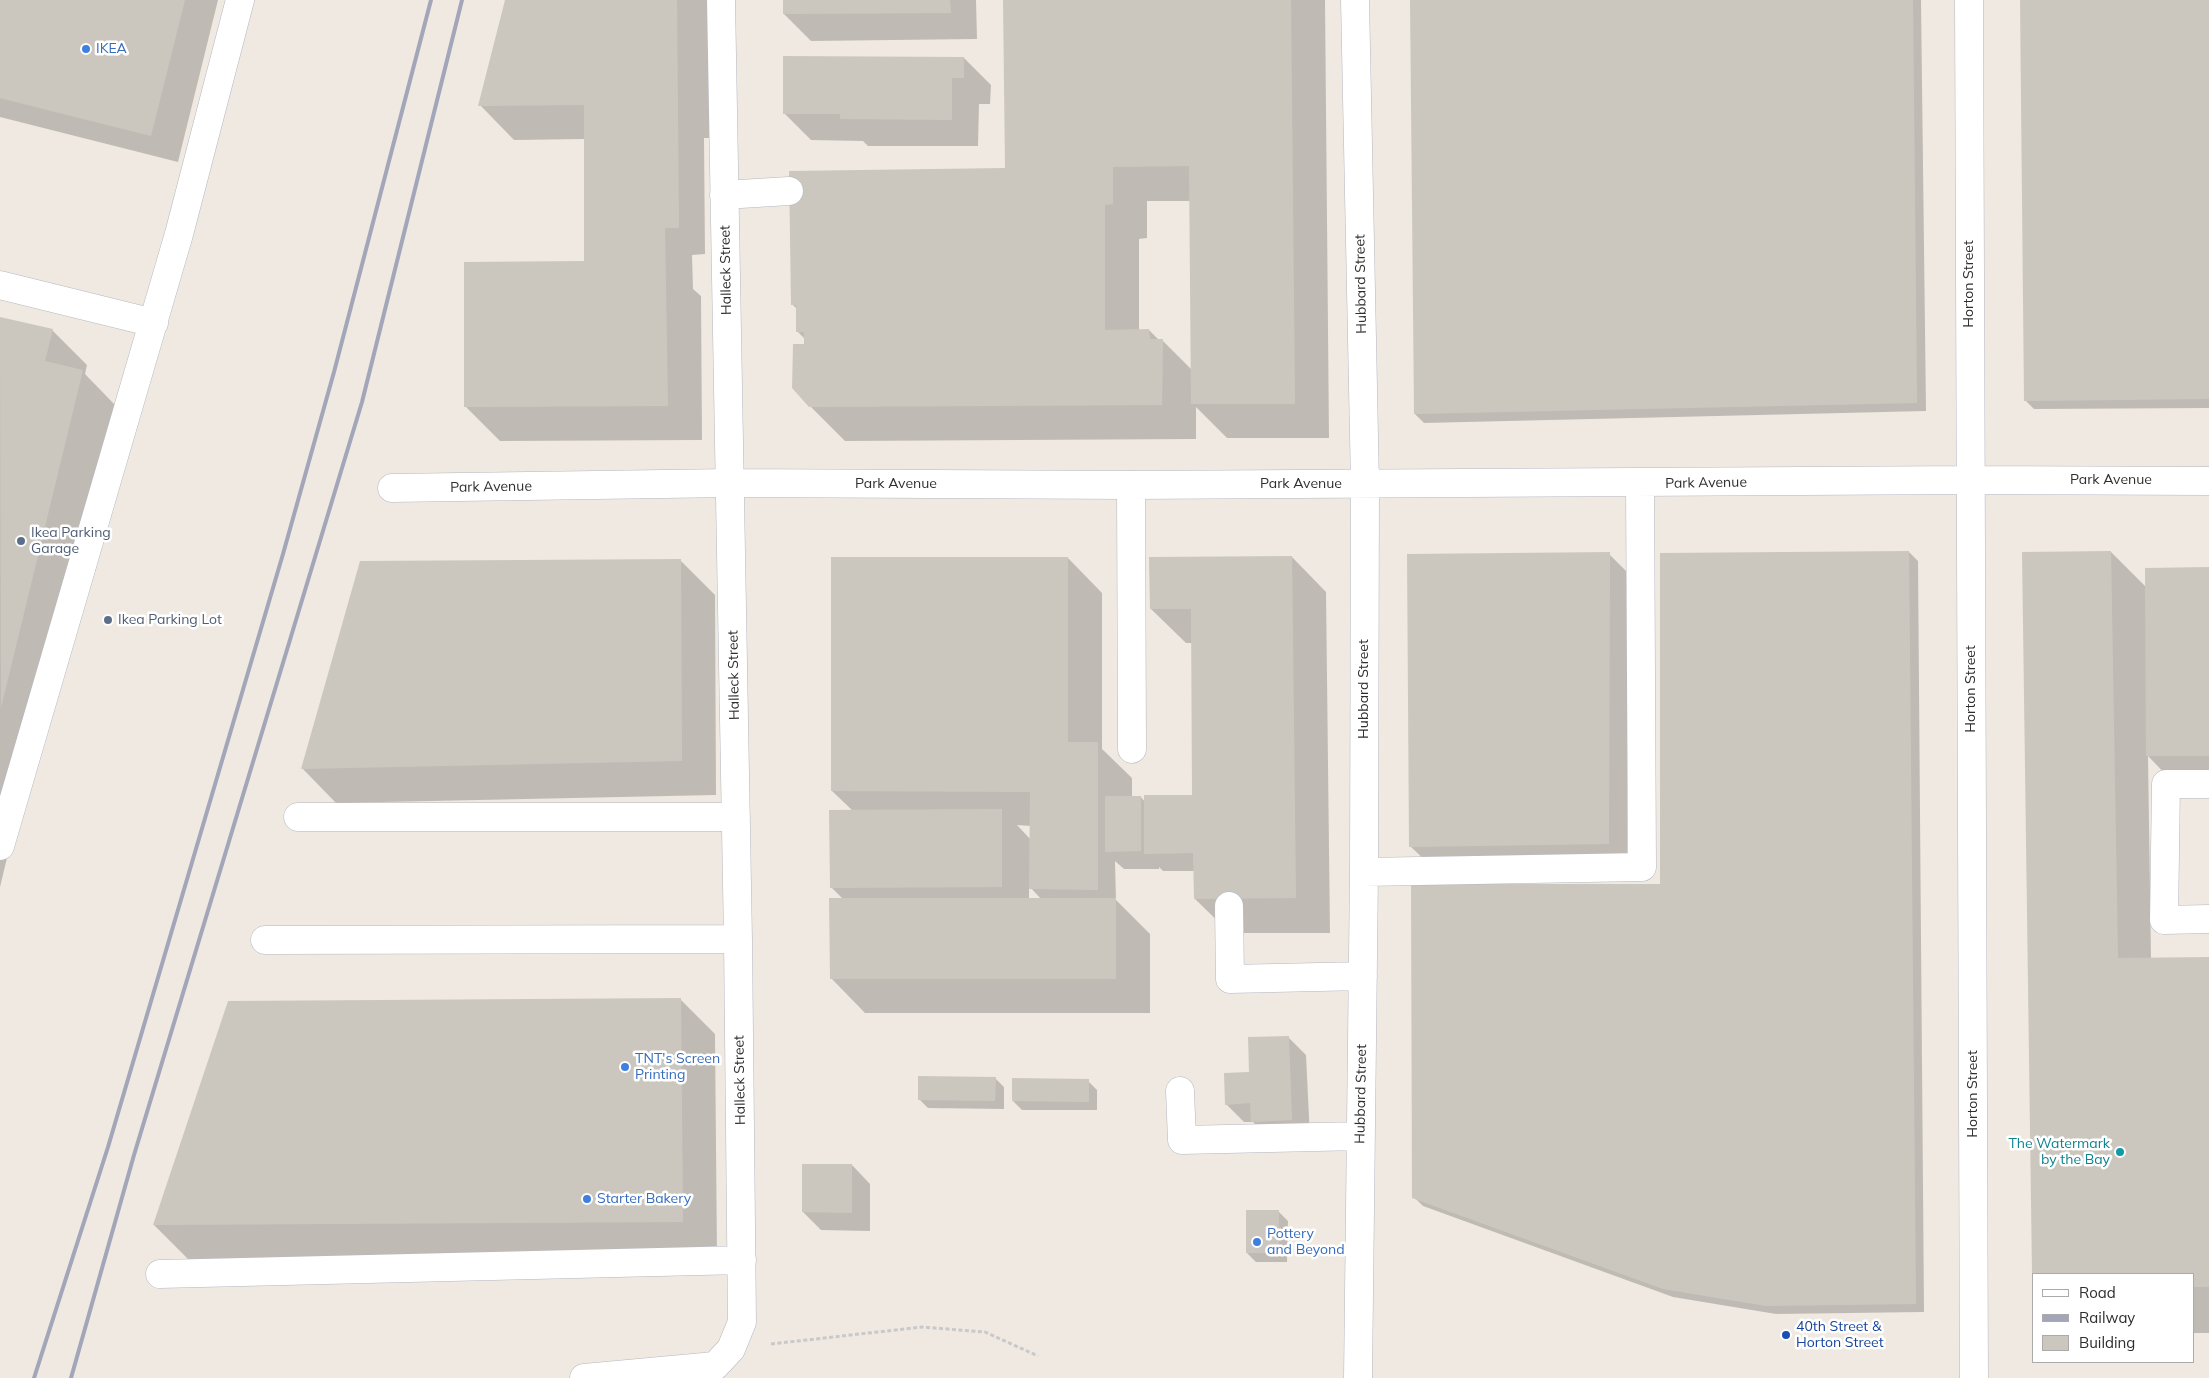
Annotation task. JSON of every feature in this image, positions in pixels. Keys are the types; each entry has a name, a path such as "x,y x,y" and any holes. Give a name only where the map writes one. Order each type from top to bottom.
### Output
{"street":[{"path":"0,846 154,323 240,0"},
{"name":"Halleck Street","path":"721,0 731,483 742,1260 742,1322 731,1349"},
{"name":"Hubbard Street","path":"1355,0 1365,484 1364,872 1358,1378"},
{"name":"Horton Street","path":"1969,0 1974,1378"},
{"path":"724,195 789,191"},
{"path":"0,285 154,323"},
{"name":"Park Avenue","path":"392,488 731,483 1131,485 1970,480 2209,481"},
{"path":"1364,872 1642,867 1640,483"},
{"path":"1131,485 1132,748"},
{"path":"2209,784 2166,784 2164,920 2209,919"},
{"path":"298,817 736,817"},
{"path":"1229,906 1230,979 1363,976"},
{"path":"265,940 738,940"},
{"path":"1180,1092 1182,1140 1361,1136"},
{"path":"160,1274 742,1260"},
{"path":"584,1378 716,1366 731,1349"}],"path":[{"path":"731,1349 922,1327 985,1332 1038,1356"}],"building":[{"name":"IKEA","path":"0,0 185,0 151,136 0,98"},
{"path":"505,0 677,0 679,228 665,228 668,406 464,407 464,262 584,261 584,105 478,106"},
{"path":"783,0 950,0 951,13 783,14"},
{"path":"1003,0 1291,0 1295,404 1191,404 1189,166 1113,167 1113,204 1105,205 1105,330 1149,329 1150,339 1163,339 1162,405 809,407 792,388 793,344 804,344 804,332 796,332 796,305 791,305 789,171 1005,168"},
{"path":"1410,0 1913,0 1917,403 1414,414"},
{"path":"2020,0 2209,0 2209,399 2024,401"},
{"path":"783,56 964,57 964,78 952,78 952,120 840,119 840,114 783,114"},
{"name":"Ikea Parking Garage","path":"0,317 53,329 45,361 83,370 1,708"},
{"path":"1909,551 1916,1304 1766,1306 1663,1289 1412,1198 1411,884 1660,884 1660,553"},
{"path":"2111,551 2118,958 2209,957 2209,1287 2194,1287 2194,1273 2032,1274 2022,552"},
{"path":"1610,552 1609,844 1409,847 1407,554"},
{"path":"1292,556 1296,898 1194,899 1193,853 1144,854 1144,795 1192,795 1191,609 1150,609 1149,557"},
{"path":"831,557 1068,557 1068,742 1098,742 1098,890 1029,889 1030,792 831,791"},
{"path":"681,559 682,761 301,769 360,561"},
{"path":"2209,567 2209,756 2146,756 2145,568"},
{"path":"1105,796 1141,796 1141,851 1105,852"},
{"path":"1002,809 1002,887 830,888 829,810"},
{"path":"829,898 1116,898 1116,979 830,979"},
{"path":"681,998 683,1222 153,1225 228,1001"},
{"path":"1289,1036 1292,1120 1251,1122 1250,1103 1225,1105 1224,1073 1249,1072 1248,1037"},
{"path":"918,1076 996,1077 995,1101 918,1100"},
{"path":"1012,1078 1089,1079 1089,1102 1012,1101"},
{"path":"802,1164 852,1164 852,1213 802,1212"},
{"path":"1246,1210 1279,1210 1279,1253 1246,1253"}],"railway":[{"path":"34,1378 108,1147 283,554 334,372 431,0"},
{"path":"71,1378 134,1155 362,402 462,0"}],"place":[{"name":"IKEA","path":"86,49"},
{"name":"Ikea Parking Garage","path":"21,541"},
{"name":"Ikea Parking Lot","path":"108,620"},
{"name":"TNT's Screen Printing","path":"625,1067"},
{"name":"The Watermark by the Bay","path":"2120,1152"},
{"name":"Starter Bakery","path":"587,1199"},
{"name":"Pottery and Beyond","path":"1257,1242"},
{"name":"40th Street & Horton Street","path":"1786,1335"}]}
